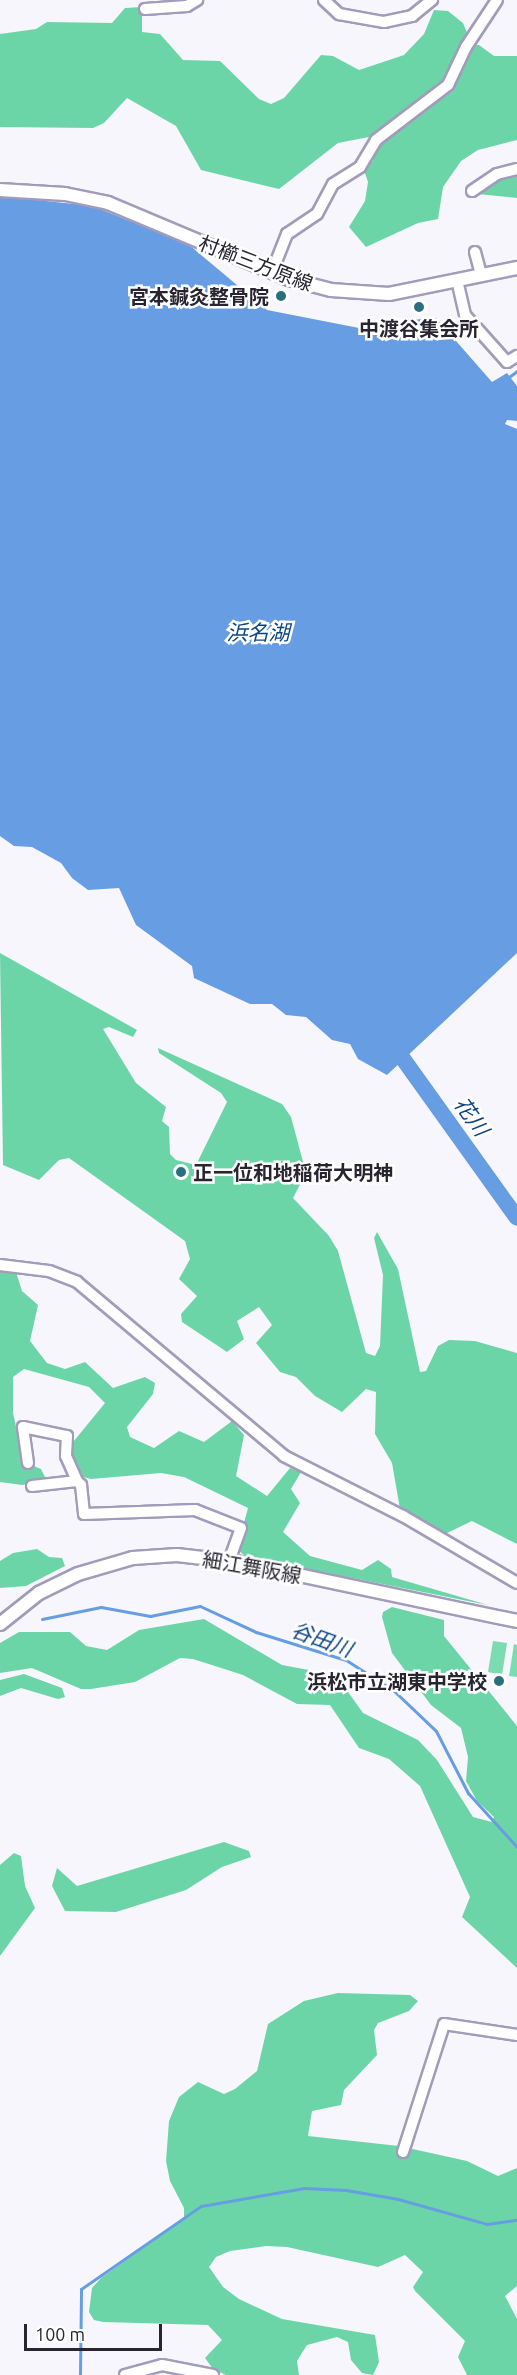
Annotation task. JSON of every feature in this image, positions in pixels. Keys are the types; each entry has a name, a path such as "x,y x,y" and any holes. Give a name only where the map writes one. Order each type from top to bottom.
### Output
{"main road":[{"name":"村櫛三方原線","path":"0,190 65,194 101,201 272,272 317,287 360,294 389,294 517,268"},
{"name":"細江舞阪線","path":"1,1622 51,1586 105,1564 162,1555 229,1561 517,1621"}],"street":[{"path":"145,9 188,6 197,0"},
{"path":"324,0 339,14 384,22 412,16 432,0"},
{"path":"272,272 287,234 317,214 333,184 360,167 376,140 447,85 466,47 496,0"},
{"path":"472,191 497,174 517,170"},
{"path":"474,252 481,275"},
{"path":"458,280 465,315 507,362 517,356"},
{"path":"0,1265 49,1271 77,1282 284,1456 419,1526 517,1583"},
{"path":"28,1463 22,1427 67,1436 66,1456 81,1485 84,1514 189,1508 241,1528 229,1561"},
{"path":"32,1486 77,1481"},
{"path":"403,2152 444,2024 517,2035"},
{"path":"124,2375 162,2365 213,2375"}],"green space":[{"path":"142,7 142,32 160,34 183,60 220,61 259,99 271,104 284,98 321,55 333,56 359,70 404,55 424,34 434,10 448,11 463,23 468,35 447,80 374,136 338,143 279,189 201,170 176,126 127,98 104,123 93,128 0,127 0,34 36,29 47,22 112,23 125,8"},
{"path":"473,45 479,45 494,56 517,56 517,140 478,150 461,161 443,187 438,219 418,223 366,247 349,227 365,201 368,182 364,170 371,150 446,91"},
{"path":"517,172 517,198 478,194 494,179"},
{"path":"0,953 137,1030 133,1037 109,1027 103,1029 136,1083 166,1107 162,1121 169,1127 170,1154 176,1160 196,1165 227,1102 221,1093 159,1053 158,1048 282,1104 291,1117 306,1173 293,1198 329,1236 338,1251 366,1353 375,1356 380,1346 383,1275 374,1238 377,1232 398,1269 420,1372 426,1371 438,1346 449,1340 475,1341 517,1353 517,1544 472,1521 445,1534 400,1509 392,1463 375,1434 376,1392 366,1389 342,1412 315,1396 296,1377 280,1372 256,1343 272,1325 259,1307 237,1321 244,1339 227,1352 182,1322 181,1314 197,1296 179,1279 190,1259 185,1241 69,1158 59,1160 39,1180 3,1165"},
{"path":"0,1270 16,1272 22,1291 38,1305 30,1341 47,1363 65,1369 85,1362 113,1388 145,1377 155,1383 153,1394 127,1427 130,1437 154,1448 179,1431 204,1442 232,1421 244,1435 236,1476 267,1496 290,1468 301,1472 291,1489 300,1503 283,1532 310,1556 362,1570 378,1560 391,1569 392,1577 488,1605 246,1557 237,1549 248,1508 184,1477 161,1473 91,1479 80,1476 71,1461 69,1447 105,1403 89,1387 24,1369 13,1377 13,1413 24,1462 41,1469 45,1477 40,1482 22,1485 0,1482"},
{"path":"37,1549 49,1557 62,1558 65,1566 26,1586 0,1588 0,1561 13,1553"},
{"path":"392,1607 444,1620 444,1636 517,1726 517,1968 462,1917 470,1897 420,1786 389,1759 359,1748 330,1705 297,1704 243,1675 193,1659 180,1658 135,1682 91,1689 81,1689 32,1668 0,1673 0,1643 19,1632 70,1632 86,1646 107,1650 139,1630 204,1619 282,1665 336,1675 363,1713 418,1740 437,1760 473,1817 492,1822 494,1817 477,1801 466,1781 468,1757 461,1728 431,1705 392,1653 382,1617 383,1612"},
{"path":"493,1641 507,1643 502,1675 488,1672"},
{"path":"514,1644 517,1645 517,1677 509,1676"},
{"path":"24,1674 62,1688 65,1697 58,1699 21,1688 0,1696 0,1680"},
{"path":"224,1842 249,1851 251,1857 222,1867 186,1890 116,1912 65,1911 52,1886 57,1868 77,1886"},
{"path":"14,1853 21,1856 25,1886 35,1908 0,1956 0,1865"},
{"path":"338,1993 410,1995 418,2001 409,2011 378,2023 374,2030 377,2055 344,2090 341,2105 312,2111 308,2136 399,2146 467,2161 498,2176 517,2168 517,2286 505,2296 517,2319 517,2375 467,2375 458,2357 465,2341 415,2291 413,2287 423,2272 405,2255 378,2267 287,2247 266,2246 230,2251 216,2257 209,2267 223,2287 239,2299 282,2319 375,2335 379,2362 373,2375 362,2373 351,2360 348,2342 337,2337 307,2345 297,2361 299,2375 226,2375 213,2369 205,2358 222,2340 208,2325 103,2322 94,2320 89,2312 92,2288 101,2278 184,2219 184,2208 170,2181 166,2161 169,2121 179,2097 198,2082 224,2094 235,2089 257,2071 268,2024 304,2001"}],"water":[{"name":"浜名湖","path":"0,196 92,206 188,244 250,296 266,292 262,305 267,310 359,328 435,317 492,382 507,373 517,386 517,421 507,420 505,424 517,429 517,953 387,1075 358,1059 350,1044 332,1040 306,1017 286,1015 272,1004 250,1004 194,978 192,966 136,925 119,888 88,890 72,878 61,863 32,847 14,846 0,836"}],"waterway":[{"path":"509,377 517,371"},
{"name":"花川","path":"391,1042 517,1218"},
{"name":"谷田川","path":"42,1619 101,1607 150,1616 200,1606 256,1632 346,1660 393,1690 436,1731 468,1793 517,1847"},
{"path":"80,2375 81,2289 201,2206 304,2188 346,2190 398,2199 487,2224 517,2220"}],"place":[{"name":"宮本鍼灸整骨院","path":"281,296"},
{"name":"中渡谷集会所","path":"419,307"},
{"name":"正一位和地稲荷大明神","path":"181,1172"},
{"name":"浜松市立湖東中学校","path":"499,1681"}]}
